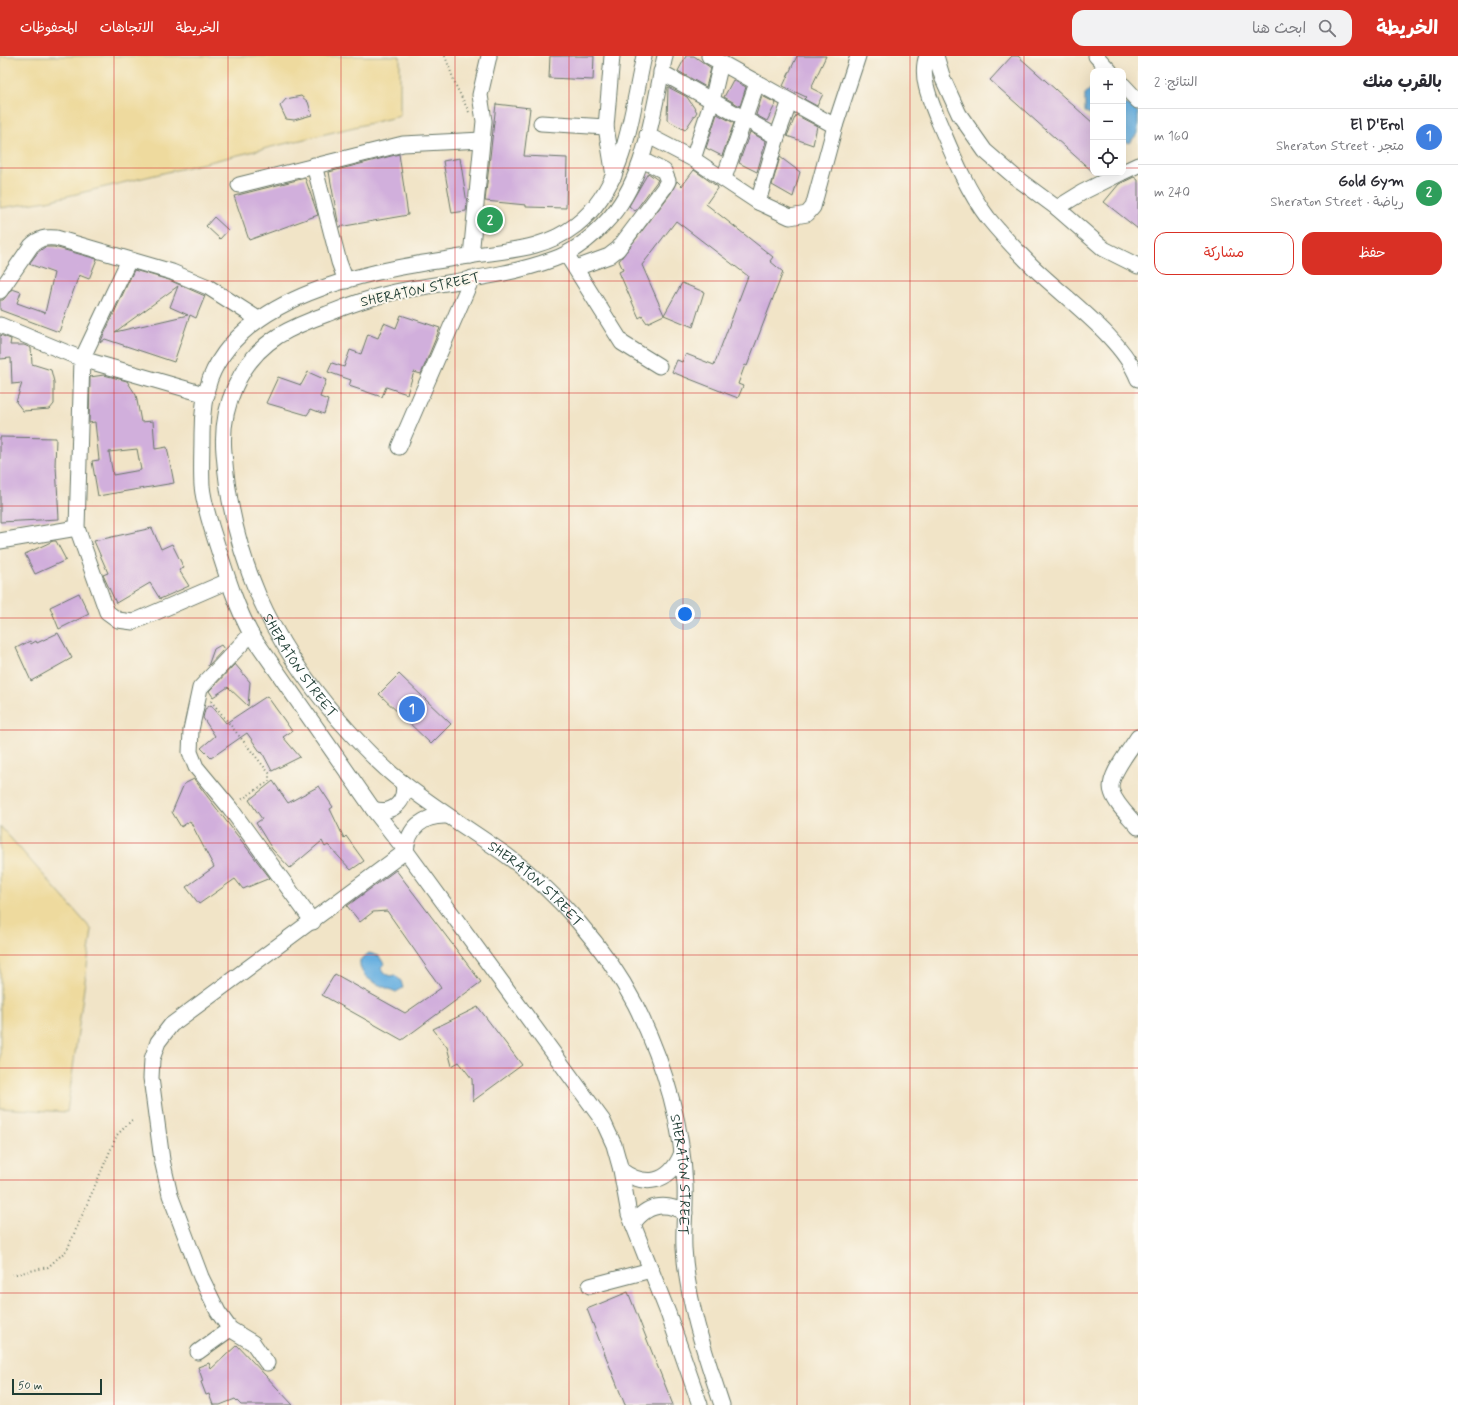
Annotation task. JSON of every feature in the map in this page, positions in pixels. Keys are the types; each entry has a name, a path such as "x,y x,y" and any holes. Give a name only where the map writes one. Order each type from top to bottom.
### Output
{"street":[{"path":"470,256 484,121 480,95 489,56"},
{"path":"612,56 606,127 614,176"},
{"name":"SHERATON STREET","path":"644,56 629,125 614,176 604,194 591,211 576,225 559,236 540,245 520,250 405,266 346,281 292,300 258,319 230,345 210,379 202,416 202,488 228,581 241,616 251,634 373,809 406,851 603,1121 614,1145 622,1170 625,1197 633,1224 700,1405"},
{"name":"SHERATON STREET","path":"665,56 642,160 628,193 606,222 581,243 566,253 521,269 392,292 349,305 308,321 275,338 248,363 244,370 230,396 222,432 226,479 234,525 248,571 266,615 318,696 381,765 447,816 509,857 557,899 599,947 633,1002 660,1060 677,1121 685,1185 684,1248 696,1323 722,1405"},
{"path":"647,135 693,159 724,178 758,202 790,217 807,214 814,207 835,126 858,56"},
{"path":"927,56 925,72 927,88 933,108 968,186 987,217 1031,265 1124,353 1138,379"},
{"path":"936,56 943,79 959,114 985,151 1015,177 1057,208 1104,249 1138,266"},
{"path":"1096,56 1107,68"},
{"path":"693,159 712,101 715,59 835,126"},
{"path":"661,72 777,137"},
{"path":"724,178 757,82"},
{"path":"1126,88 1138,101"},
{"path":"758,202 777,137 790,102"},
{"path":"541,123 606,127"},
{"path":"239,185 314,165 403,144 482,140"},
{"path":"576,268 609,256 618,249 664,188 668,181 664,171 642,160"},
{"path":"314,165 338,262 346,281"},
{"path":"1126,170 1138,165"},
{"path":"1057,208 1083,192 1114,176"},
{"path":"0,291 31,246 37,240 45,237 56,238 172,272 208,287 258,319"},
{"path":"566,253 622,343 659,366"},
{"path":"129,260 82,359 77,528 107,612 118,620 133,622 228,581"},
{"path":"399,447 472,278"},
{"path":"0,325 82,359 207,395"},
{"path":"0,541 77,528"},
{"path":"251,634 200,688 191,730 190,752 196,767 230,808 313,922"},
{"path":"1138,737 1112,779 1111,791 1117,802 1138,827"},
{"path":"373,809 386,811 397,806 404,795 403,783"},
{"path":"267,1363 253,1343 230,1329 218,1312 201,1278 170,1195 162,1160 151,1078 152,1059 158,1042 171,1025 313,922 406,851 407,841 411,832 418,824 427,818 447,816"},
{"path":"622,1170 630,1176 640,1180 650,1181 661,1178 670,1173 677,1165 681,1155"},
{"path":"633,1224 642,1213 656,1206 666,1205 685,1213"},
{"path":"590,1286 651,1270"},
{"path":"198,1352 230,1329"}],"path":[{"path":"445,56 456,86 469,113"},
{"path":"200,688 268,770 271,777 269,781 230,808"},
{"path":"12,1275 48,1267 68,1250 117,1135 133,1119"}],"sand":[{"path":"0,56 400,56 400,116 47,201 0,208"},
{"path":"0,826 92,930 67,1112 0,1108"}],"water":[{"path":"1090,90 1090,114 1085,112 1085,94"},
{"path":"1126,105 1133,106 1138,113 1138,133 1129,143 1126,142"},
{"path":"369,953 379,956 384,964 381,967 383,973 390,976 395,975 401,981 403,988 396,992 377,984 367,977 360,967 360,960"}],"building":[{"path":"550,56 594,56 593,80 549,78"},
{"path":"686,56 694,56 711,68 706,87 678,71"},
{"path":"797,56 826,56 811,88 823,94 817,106 804,99 806,97 783,86"},
{"path":"1012,56 1018,56 1090,120 1090,169 990,80"},
{"path":"733,80 746,87 740,106 724,97"},
{"path":"668,87 687,97 697,112 685,130 667,120"},
{"path":"301,96 308,102 312,115 294,120 286,119 280,106 286,99"},
{"path":"762,96 776,103 767,121 756,115"},
{"path":"496,104 530,108 524,156 567,158 566,208 526,207 526,205 485,201"},
{"path":"717,114 734,123 722,156 706,148"},
{"path":"796,115 817,126 813,145 787,136"},
{"path":"750,132 766,141 757,172 739,163"},
{"path":"399,154 408,215 339,227 329,172"},
{"path":"780,157 800,172 793,197 772,185"},
{"path":"460,158 467,203 466,211 452,213 443,161"},
{"path":"694,170 718,187 706,204 773,257 770,261 783,272 747,366 745,365 738,384 743,386 738,398 672,372 677,360 682,362 686,354 714,365 748,276 676,221 642,265 664,315 647,323 642,316 639,318 619,272 623,270 619,261 671,193 677,181 682,186"},
{"path":"648,173 658,180 635,211 629,206"},
{"path":"1134,177 1138,180 1138,229 1104,202 1119,184"},
{"path":"305,178 318,215 249,240 234,196"},
{"path":"214,217 228,230 220,239 206,226"},
{"path":"45,247 54,247 97,259 89,279 79,275 59,332 0,310 0,300 3,300 12,289 21,292 17,303 45,313 54,273 29,264 38,252"},
{"path":"134,270 169,280 205,296 196,318 190,315 174,362 105,339 100,343","holes":["178,286 170,307 188,315 115,332"]},
{"path":"682,283 704,292 693,327 664,315"},
{"path":"401,315 440,328 421,374 414,372 407,394 386,387 382,397 349,386 351,380 328,372 332,363 344,367 350,350 361,354 368,334 378,338 384,323 396,328"},
{"path":"0,335 11,339 10,345 24,345 31,348 32,364 51,370 54,382 54,404 50,409 23,411 16,402 22,383 12,384 11,358 0,359"},
{"path":"308,372 326,380 320,397 328,400 324,414 311,409 307,415 266,403 278,377 301,385"},
{"path":"104,375 127,381 136,395 141,422 153,421 155,449 167,447 174,483 98,496 92,461 99,460 95,422 89,423 90,377","holes":["137,449 141,470 113,475 109,452"]},
{"path":"0,437 56,438 55,466 59,519 0,522"},
{"path":"152,528 161,549 172,544 184,568 179,570 189,586 160,599 150,583 116,603 103,575 108,573 94,541"},
{"path":"56,541 66,560 35,574 25,554"},
{"path":"79,593 89,614 59,629 50,607"},
{"path":"58,633 72,658 31,681 16,648 30,641 31,644 36,641 37,643"},
{"path":"221,645 224,649 208,666 214,649"},
{"path":"235,664 250,682 248,706 228,687 213,697 209,691"},
{"path":"399,674 451,724 431,744 379,694"},
{"path":"267,696 292,731 283,737 300,757 272,771 262,752 261,753 247,733 211,758 201,748 215,736 203,718 205,709 211,705 226,723"},
{"path":"194,779 270,878 243,889 235,879 199,904 186,887 214,867 190,821 181,827 172,812 184,784"},
{"path":"273,781 288,803 319,786 333,807 330,809 344,838 346,836 364,861 351,870 328,845 325,847 322,841 290,868 272,849 256,823 262,819 249,800"},
{"path":"396,870 481,982 402,1040 322,995 335,974 405,1013 441,988 387,911 373,912 360,922 347,906"},
{"path":"478,1007 522,1065 473,1101 472,1079 459,1062 452,1066 447,1047 433,1029"},
{"path":"628,1292 673,1405 625,1405 587,1309"},
{"path":"237,1345 293,1405 241,1405 235,1399 220,1405 213,1405 209,1394 206,1395 201,1382 203,1381 198,1367 209,1363 211,1369"}],"place":[{"name":"Gold Gym","path":"490,220"},
{"name":"El D'Erol","path":"412,709"}]}
